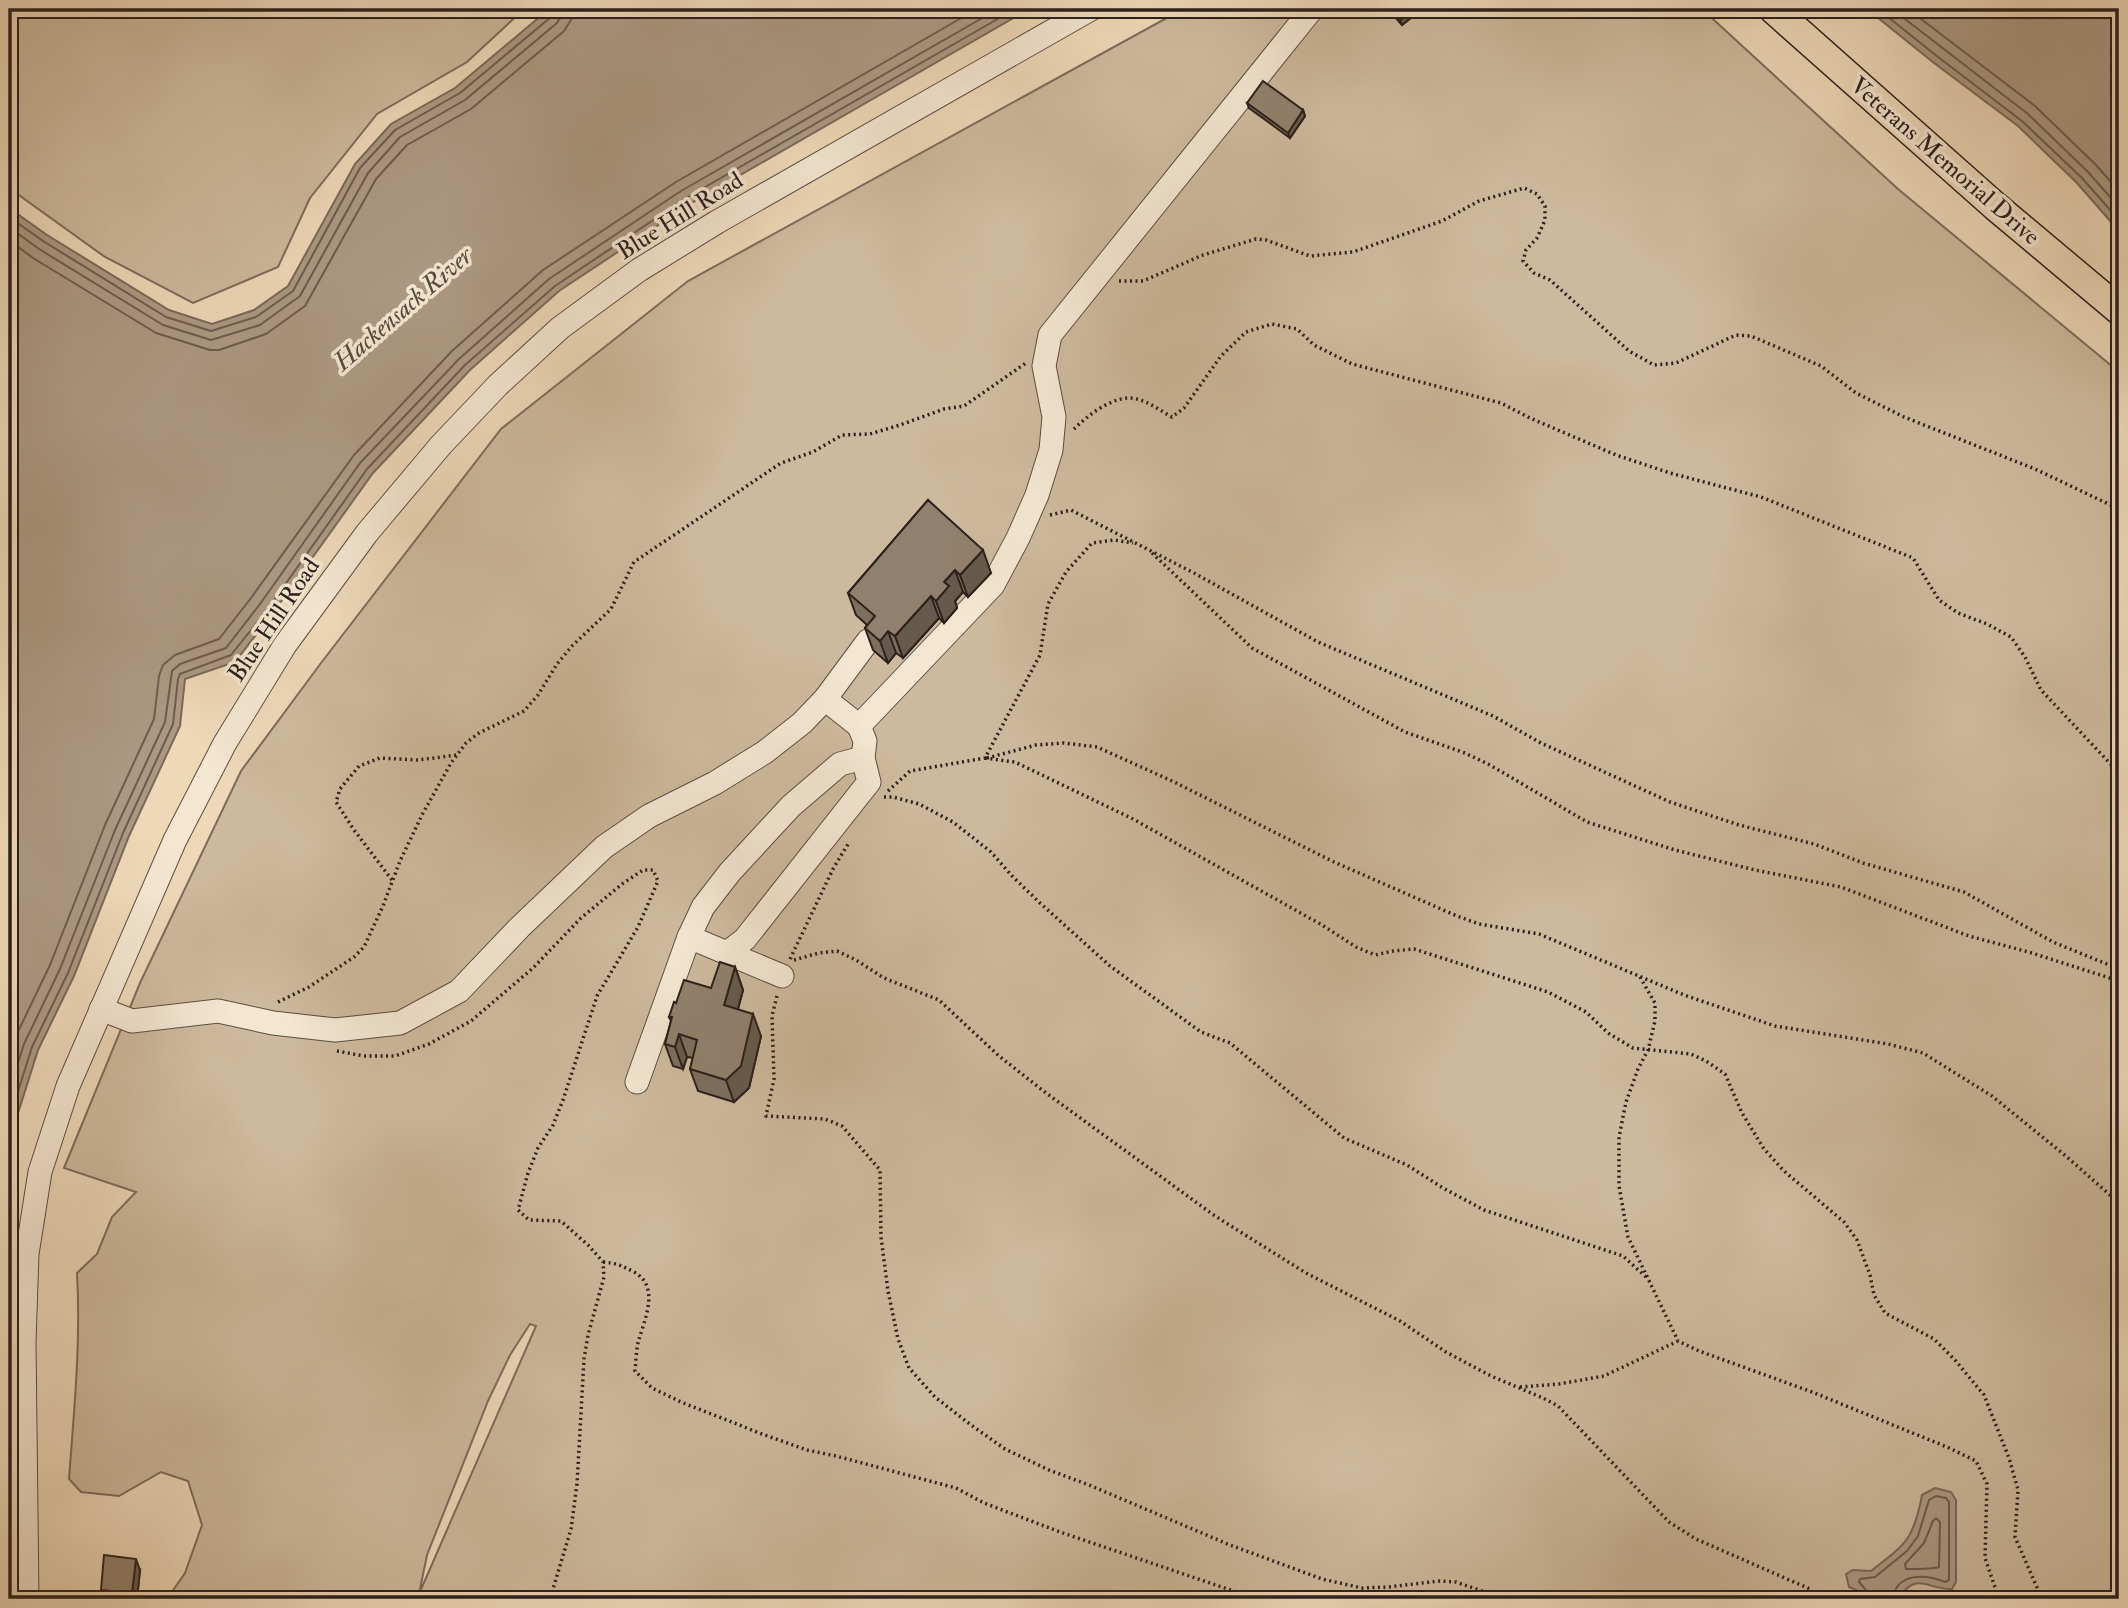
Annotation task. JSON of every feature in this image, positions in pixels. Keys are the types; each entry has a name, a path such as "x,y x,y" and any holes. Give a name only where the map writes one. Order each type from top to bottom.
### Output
{"main road":[{"name":"Veterans Memorial Drive","path":"1773,9 1995,206 2119,310"}],"street":[{"name":"Blue Hill Road","path":"27,1599 24,1342 27,1254 40,1172 68,1086 175,840 225,743 285,645 367,533 440,445 498,384 561,328 639,270 717,222 1091,9"},
{"path":"859,726 993,585 1018,538 1037,495 1051,450 1055,417 1044,366 1050,335 1312,9"},
{"path":"101,1009 132,1021 218,1011 273,1023 335,1030 400,1023 459,991 520,927 604,847 649,816 715,783 765,752 802,723 825,699 868,641"},
{"path":"727,953 745,939 869,782 863,758 865,741 859,726 825,699"},
{"path":"637,1082 689,937 704,907 730,872 790,806 840,764 863,758"},
{"path":"689,937 782,976"}],"path":[{"path":"1069,434 1086,417 1111,401 1135,398 1172,417 1184,408 1221,356 1246,332 1272,324 1297,329 1314,345 1352,364 1500,403 1616,455 1670,473 1760,497 1913,558 1939,600 2011,637 2025,657 2041,690 2119,773"},
{"path":"1044,519 1052,514 1072,510 1318,642 1493,716 1541,743 1670,802 1964,892 2053,942 2119,969"},
{"path":"985,758 1041,655 1048,604 1066,572 1092,543 1114,540 1139,544"},
{"path":"1149,549 1252,648 1405,732 1465,753 1490,765 1587,822 1675,850 1755,870 1841,887 1969,936 2119,981"},
{"path":"1646,1277 1623,1256 1484,1210 1407,1165 1344,1138 1230,1043 1202,1032 1110,966 1040,903 991,852 953,822 919,804 882,797 910,771 985,758 1036,745 1064,743 1097,747 1172,781 1334,862 1457,916 1479,924 1539,934 1684,995 1775,1026 1888,1044 1923,1054 1992,1096 2119,1203"},
{"path":"392,881 336,802 340,789 359,766 380,758 418,760 457,755"},
{"path":"985,758 1015,762 1133,820 1299,912 1356,947 1375,955 1414,949 1548,992 1586,1012 1608,1033 1633,1048 1692,1054 1725,1074 1742,1113 1764,1149 1784,1171 1844,1222 1857,1240 1874,1295 1885,1313 1934,1339 1984,1395 2009,1458 2018,1490 2014,1537 2042,1599"},
{"path":"852,838 833,869 789,962 836,951 884,978 939,1000 1008,1063 1215,1216 1306,1273 1400,1321 1446,1352 1558,1406 1669,1522 1696,1539 1810,1589 1816,1596 1815,1599"},
{"path":"782,976 772,1016 774,1079 766,1116 825,1119 842,1126 880,1170 881,1237 898,1339 909,1368 935,1396 971,1425 1016,1454 1278,1563 1363,1588 1456,1582 1505,1599"},
{"path":"1640,977 1655,1003 1655,1021 1648,1050 1626,1102 1619,1137 1619,1186 1628,1237 1678,1341 1812,1392 1976,1461 1987,1483 1985,1558 1999,1599"},
{"path":"550,1599 571,1528 577,1485 584,1359 604,1277 603,1262 617,1263 642,1276 650,1291 635,1371 652,1388 681,1402 807,1450 956,1488 984,1503 1060,1532 1257,1599"},
{"path":"1518,1387 1559,1384 1604,1376 1678,1341"},
{"path":"1655,1599 1661,1596 1715,1599"}],"shaded area":[{"path":"9,9 524,9 467,62 377,114 310,198 278,267 193,303 105,257 9,188"},
{"path":"1183,9 1702,9 1898,189 2119,372 2119,1599 167,1599 185,1573 202,1525 188,1481 161,1472 119,1496 81,1492 69,1479 78,1351 77,1273 97,1254 112,1217 136,1192 64,1168 140,983 241,771 501,429 688,281","holes":["530,1324 536,1326 419,1594 427,1555 488,1401 510,1355"]}],"water":[{"name":"Hackensack River","path":"549,9 1029,9 690,204 559,291 470,370 373,473 235,662 185,679 180,726 129,836 74,976 38,1050 13,1129 9,1160 9,208 47,235 169,310 212,324 254,310 288,286 355,164 391,124 455,88"},
{"path":"1867,9 2119,9 2119,231 2077,183 2018,126"},
{"path":"1935,1488 1951,1492 1956,1500 1956,1582 1952,1589 1917,1583 1905,1590 1898,1599 1857,1599 1859,1591 1849,1587 1846,1574 1853,1570 1871,1571 1893,1554 1912,1531 1922,1495"}],"building":[{"path":"1390,9 1414,9 1400,20"},
{"path":"1263,81 1303,110 1288,133 1247,103"},
{"path":"928,500 983,550 960,575 955,570 944,582 949,586 936,601 931,596 895,636 888,631 880,641 865,628 875,616 848,593"},
{"path":"720,962 735,967 724,1005 753,1014 741,1066 726,1080 690,1069 697,1040 679,1034 675,1047 665,1044 672,1017 669,1017 684,980 711,988"},
{"path":"104,1555 136,1559 132,1593 101,1590"}]}
